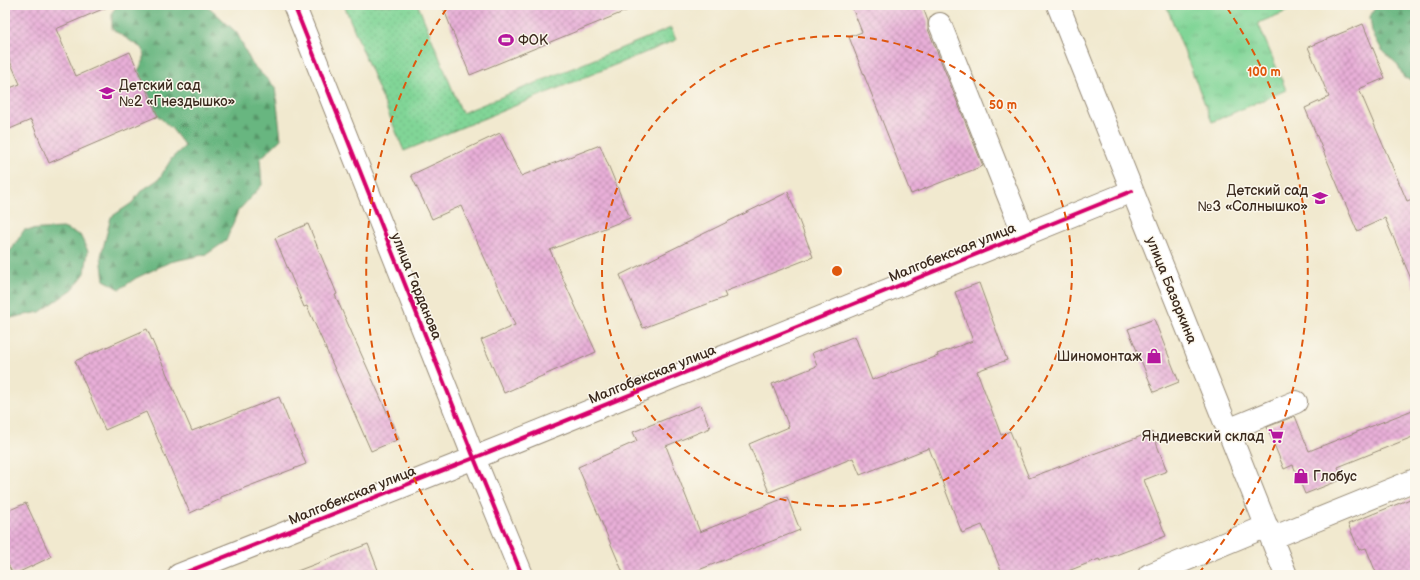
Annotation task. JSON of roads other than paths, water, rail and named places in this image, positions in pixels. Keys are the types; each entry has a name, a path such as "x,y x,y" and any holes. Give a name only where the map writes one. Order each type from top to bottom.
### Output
{"street":[{"name":"улица Гарданова","path":"294,5 522,575"},
{"name":"улица Базоркина","path":"1058,5 1286,575"},
{"path":"940,24 1024,235"},
{"name":"Малгобекская улица","path":"179,575 474,458 1132,190"},
{"path":"1228,430 1296,402"},
{"path":"1149,575 1415,480"}],"place":[{"name":"ФОК","path":"506,40"},
{"name":"Детский сад №2 «Гнездышко»","path":"107,93"},
{"name":"Детский сад №3 «Солнышко»","path":"1320,198"},
{"name":"Шиномонтаж","path":"1154,356"},
{"name":"Яндиевский склад","path":"1276,436"},
{"name":"Глобус","path":"1301,476"}]}
